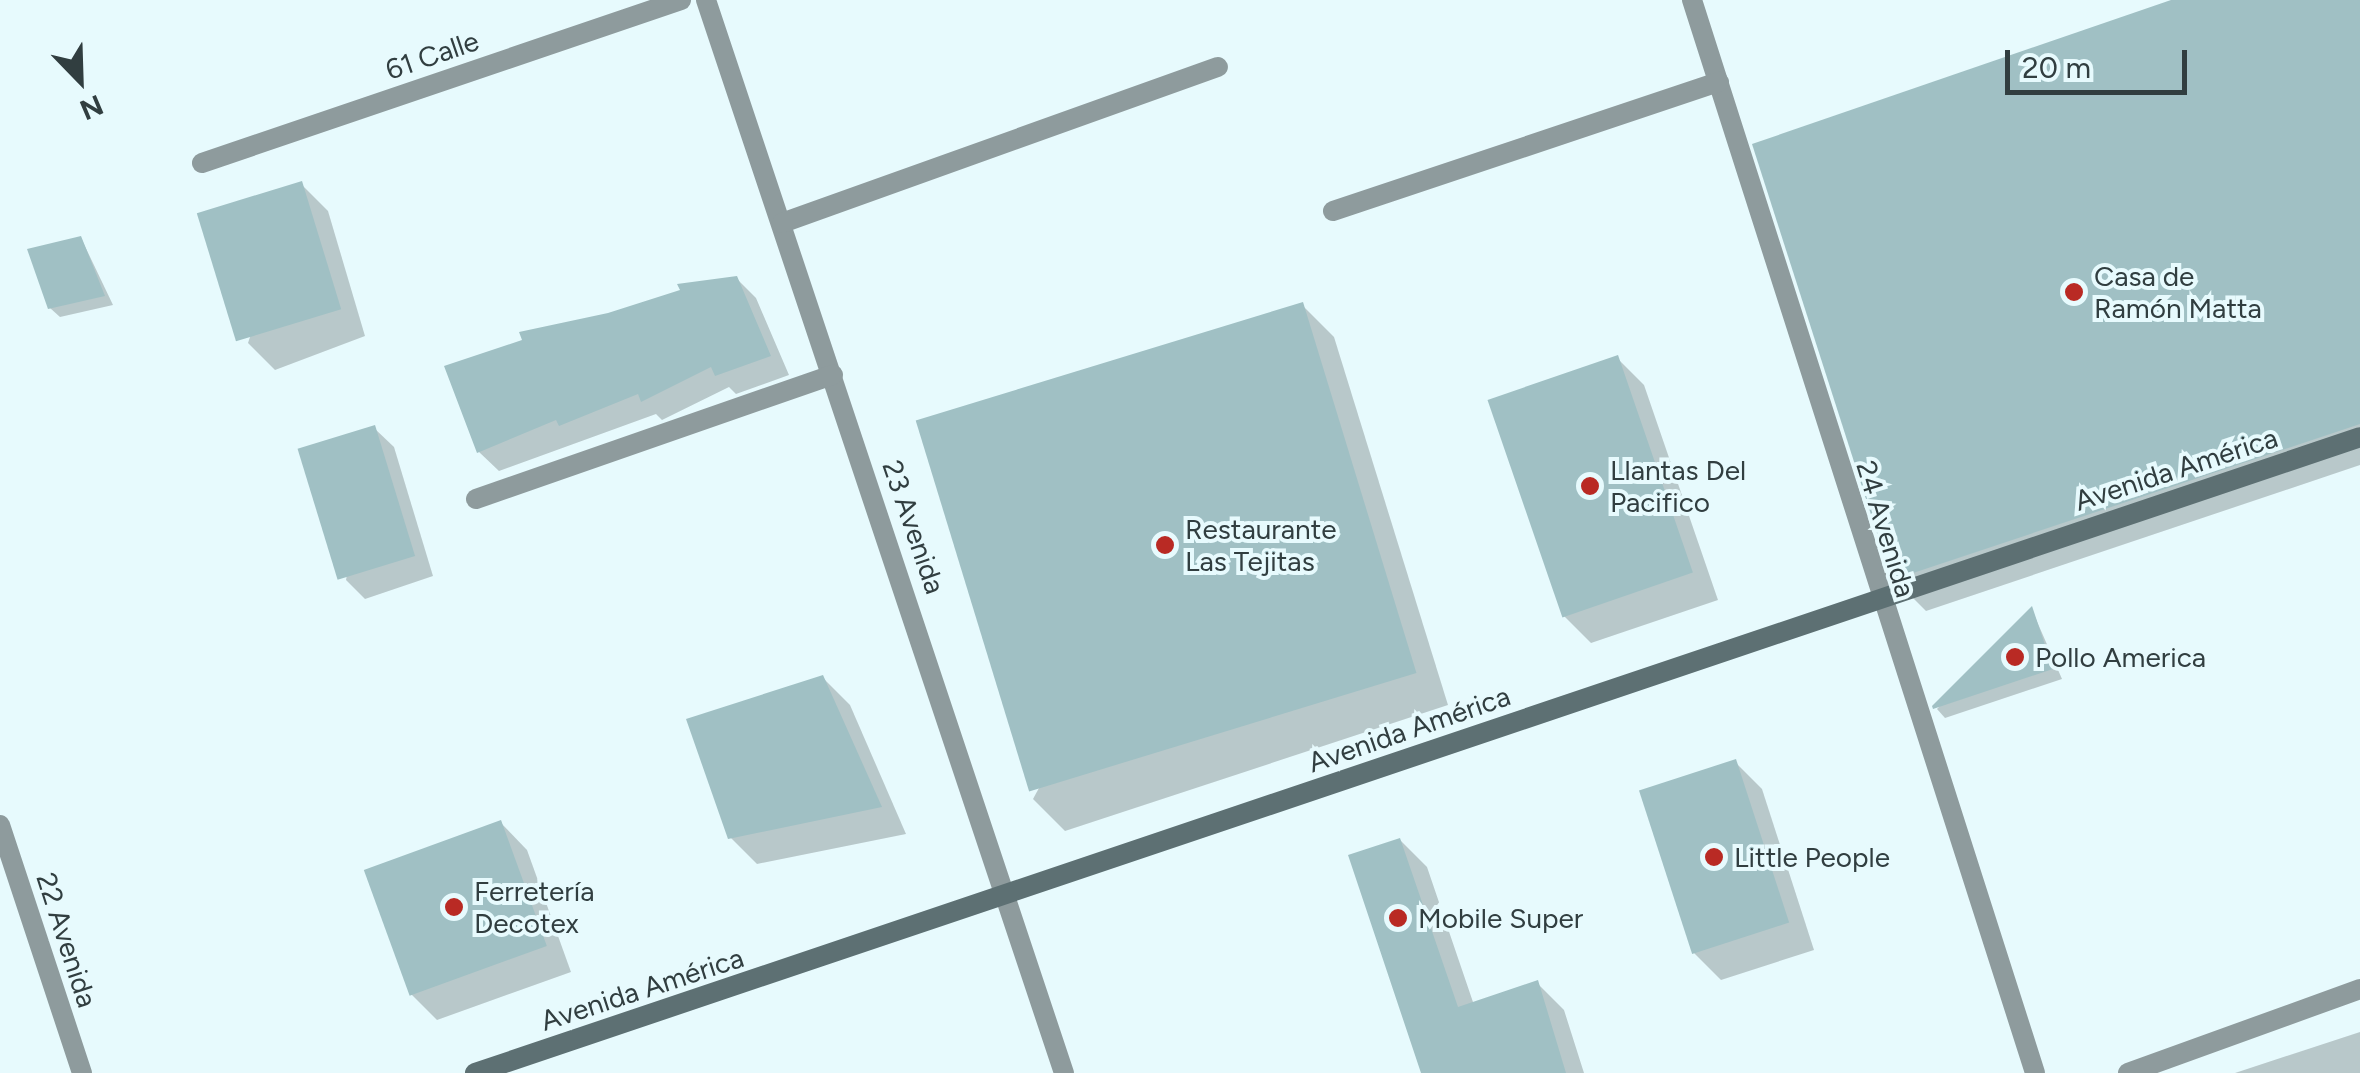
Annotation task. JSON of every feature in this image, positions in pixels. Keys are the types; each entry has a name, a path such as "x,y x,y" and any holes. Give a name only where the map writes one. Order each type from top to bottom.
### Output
{"main road":[{"name":"Avenida América","path":"475,1073 1009,896 1878,596 2360,437"}],"street":[{"name":"61 Calle","path":"202,163 681,0"},
{"name":"23 Avenida","path":"706,0 1009,896 1064,1073"},
{"name":"24 Avenida","path":"1692,0 1878,596 2034,1073"},
{"path":"782,222 1218,67"},
{"path":"1332,211 1718,82"},
{"path":"476,500 833,374"},
{"name":"22 Avenida","path":"0,825 82,1073"},
{"path":"2128,1073 2360,989"}],"building":[{"name":"Casa de Ramón Matta","path":"2171,0 2360,0 2360,424 1892,580 1752,144"},
{"path":"302,181 341,309 236,341 197,213"},
{"path":"81,236 105,296 48,309 27,249"},
{"path":"737,276 771,356 715,376 711,367 641,402 638,394 559,426 556,420 477,453 444,366 522,340 519,332 608,313 680,290 677,284"},
{"name":"Restaurante Las Tejitas","path":"1303,302 1416,673 1029,791 916,420"},
{"name":"Llantas Del Pacifico","path":"1618,355 1693,572 1562,617 1488,400"},
{"path":"375,425 415,556 338,580 298,449"},
{"name":"Pollo America","path":"2032,606 2053,669 1933,709 1932,706"},
{"path":"823,675 882,807 728,839 686,719"},
{"name":"Little People","path":"1736,759 1789,923 1692,954 1639,791"},
{"name":"Ferretería Decotex","path":"501,820 547,946 410,996 364,870"},
{"name":"Mobile Super","path":"1400,838 1458,1007 1538,980 1566,1073 1421,1073 1348,855"}],"place":[{"name":"Casa de Ramón Matta","path":"2074,292"},
{"name":"Llantas Del Pacifico","path":"1590,486"},
{"name":"Restaurante Las Tejitas","path":"1165,545"},
{"name":"Pollo America","path":"2015,657"},
{"name":"Little People","path":"1714,857"},
{"name":"Ferretería Decotex","path":"454,907"},
{"name":"Mobile Super","path":"1398,918"}]}
